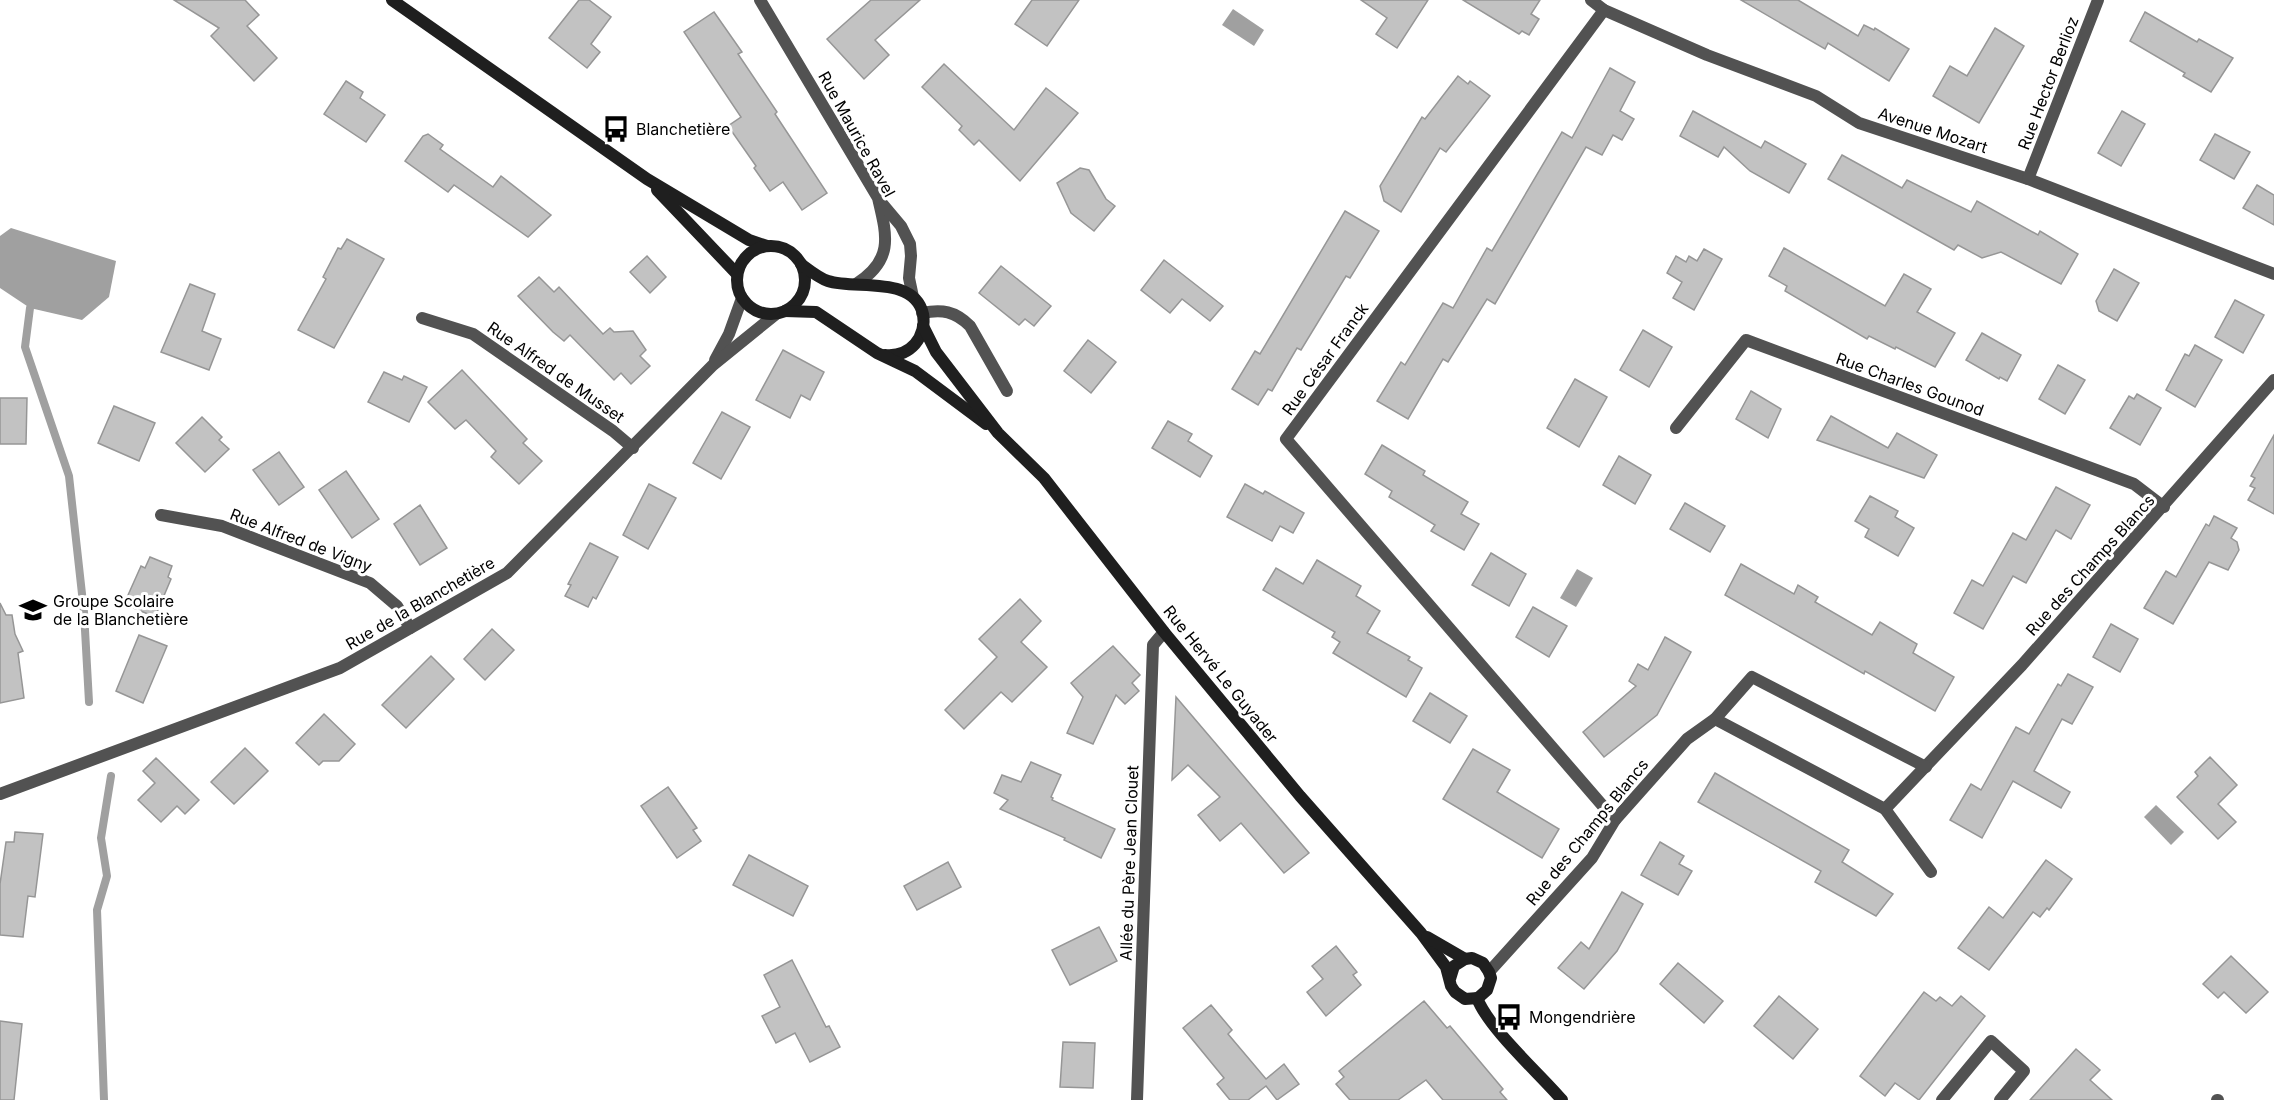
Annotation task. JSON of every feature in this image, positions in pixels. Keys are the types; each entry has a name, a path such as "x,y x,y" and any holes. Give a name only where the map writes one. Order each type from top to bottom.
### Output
{"street":[{"path":"392,0 647,179 749,240 787,250 801,264 828,281 900,289 913,297"},
{"name":"Rue Maurice Ravel","path":"760,0 878,198 886,229 884,252 875,270 856,284"},
{"name":"Avenue Mozart","path":"1591,0 1604,10 1707,55 1816,96 1858,123 2028,179 2274,274"},
{"name":"Rue Hector Berlioz","path":"2028,179 2098,0"},
{"name":"Rue César Franck","path":"1604,10 1286,439 1615,820"},
{"path":"647,179 737,274"},
{"path":"878,198 901,226 910,244 909,278 913,297"},
{"path":"767,246 751,252 744,258 737,274 737,286 742,298 751,308 762,313 780,312 801,296 804,286 801,264"},
{"name":"Rue Hervé Le Guyader","path":"913,297 922,313 923,326 936,352 999,433 1044,478 1164,632 1300,796 1421,933 1446,967 1450,979"},
{"path":"713,365 729,334 742,298"},
{"path":"922,313 944,310 963,319 970,326 1007,391"},
{"name":"Rue Hervé Le Guyader","path":"780,312 816,312 877,353 915,371 999,433"},
{"name":"Rue de la Blanchetière","path":"0,794 340,668 507,573 713,365 780,312"},
{"name":"Rue Alfred de Musset","path":"422,318 473,334 633,447"},
{"path":"884,355 896,355 907,351 920,336 923,326"},
{"name":"Rue Charles Gounod","path":"1676,428 1746,340 2134,484 2164,507"},
{"name":"Rue des Champs Blancs","path":"1885,809 2022,665 2274,380"},
{"name":"Rue Alfred de Vigny","path":"161,515 222,526 370,583 397,606 410,628"},
{"name":"Allée du Père Jean Clouet","path":"1137,1100 1153,645 1164,632"},
{"name":"Rue des Champs Blancs","path":"1489,972 1592,858 1615,820 1686,739 1715,719 1752,677 1926,768"},
{"path":"1715,719 1885,809 1930,872"},
{"name":"Rue Hervé Le Guyader","path":"1421,933 1465,959"},
{"path":"1465,959 1478,960 1489,972 1490,984 1487,990 1477,998 1460,996 1451,986 1450,979 1454,966 1465,959"},
{"path":"1477,998 1481,1008 1562,1100"},
{"path":"1942,1100 1991,1041 2024,1071 2000,1100"}],"shaded area":[{"path":"1233,9 1264,30 1254,46 1222,25"},
{"path":"11,228 116,261 109,297 82,320 30,308 0,288 0,236"},
{"path":"1577,569 1593,578 1576,607 1560,598"},
{"path":"2156,805 2184,832 2171,845 2144,817"}],"building":[{"path":"174,0 245,0 259,15 247,26 277,58 254,81 211,36 219,28"},
{"path":"579,0 589,0 611,17 591,44 600,52 587,68 549,38"},
{"path":"871,0 920,0 875,40 889,55 864,79 827,39"},
{"path":"1032,0 1079,0 1047,46 1015,24"},
{"path":"1361,0 1428,0 1397,48 1376,34 1387,18"},
{"path":"1463,0 1540,0 1531,14 1539,19 1529,35 1522,31 1519,34"},
{"path":"1741,0 1798,0 1858,36 1864,25 1874,30 1875,28 1909,49 1889,81 1828,43 1825,49"},
{"path":"714,12 742,52 738,54 827,193 802,210 783,182 770,191 754,168 756,166 728,126 741,117 684,32"},
{"path":"2145,12 2197,42 2199,39 2233,58 2211,92 2183,76 2185,73 2130,41"},
{"path":"1995,28 2024,46 1979,123 1933,96 1950,66 1967,76"},
{"path":"944,64 1014,130 1046,88 1078,113 1020,181 979,140 974,145 959,130 962,126 922,87"},
{"path":"1610,68 1635,82 1620,111 1634,119 1622,140 1613,135 1602,155 1586,147 1495,304 1487,299 1448,362 1443,359 1408,419 1377,401 1401,362 1405,365 1443,303 1453,308 1487,248 1492,251 1562,132 1572,138"},
{"path":"1458,76 1468,84 1470,81 1490,96 1446,152 1440,148 1401,212 1384,201 1380,186 1422,117 1425,119"},
{"path":"346,81 363,92 360,98 385,115 366,142 324,114"},
{"path":"1693,111 1761,148 1765,141 1806,164 1789,193 1750,171 1724,147 1718,157 1680,136"},
{"path":"2122,111 2145,124 2121,166 2098,153"},
{"path":"428,134 443,145 440,149 493,187 501,176 551,215 528,237 454,185 448,192 405,161 423,136"},
{"path":"2215,134 2250,152 2234,179 2200,160"},
{"path":"1842,155 1902,188 1907,180 1971,212 1977,201 2038,235 2040,231 2078,254 2061,284 2001,252 1982,258 1958,245 1954,250 1828,179"},
{"path":"1080,168 1089,170 1106,199 1115,206 1094,231 1071,213 1057,183"},
{"path":"2257,185 2274,195 2274,225 2243,208"},
{"path":"1345,211 1379,231 1350,278 1346,276 1301,350 1297,348 1272,391 1268,389 1258,405 1232,389 1255,351 1260,354"},
{"path":"347,239 384,259 334,348 298,330 326,279 323,277 338,248 341,249"},
{"path":"1784,248 1885,306 1904,274 1931,289 1917,312 1955,333 1935,367 1896,347 1895,349 1869,336 1867,339 1785,291 1787,286 1769,276"},
{"path":"1704,249 1722,259 1694,310 1673,298 1682,282 1667,273 1676,256 1686,262 1689,256 1697,261"},
{"path":"647,256 666,277 650,293 630,272"},
{"path":"1164,260 1223,306 1210,321 1182,299 1170,313 1141,290"},
{"path":"1001,266 1051,306 1034,326 1025,319 1019,325 979,293"},
{"path":"2114,269 2139,283 2117,321 2099,311 2096,301"},
{"path":"539,277 554,292 559,287 603,334 610,328 614,332 633,331 646,350 640,356 650,366 631,384 621,373 614,380 570,335 564,341 518,296"},
{"path":"190,284 215,294 202,331 221,339 209,370 161,352"},
{"path":"2235,300 2264,315 2243,353 2215,337"},
{"path":"1643,330 1672,347 1649,387 1620,370"},
{"path":"1982,333 2021,355 2007,381 2000,377 1999,379 1966,360"},
{"path":"1088,340 1116,362 1091,393 1064,371"},
{"path":"2195,345 2222,360 2195,407 2166,390 2185,354 2189,356"},
{"path":"783,350 824,372 810,400 801,395 790,418 756,400"},
{"path":"2058,365 2085,380 2065,414 2039,399"},
{"path":"462,370 527,439 523,443 542,461 519,484 491,457 496,451 466,420 455,429 428,402"},
{"path":"384,372 402,380 404,376 427,387 409,422 368,402"},
{"path":"1575,379 1607,397 1579,447 1547,428"},
{"path":"1751,391 1781,409 1768,438 1736,419"},
{"path":"2137,394 2161,408 2140,445 2110,428 2129,396 2134,399"},
{"path":"0,398 27,398 26,444 0,444"},
{"path":"114,406 155,423 139,461 98,443"},
{"path":"722,412 750,427 721,479 693,463"},
{"path":"1831,416 1888,448 1897,433 1937,455 1924,478 1817,440"},
{"path":"202,417 222,437 219,440 229,449 205,472 176,443"},
{"path":"1168,421 1192,434 1188,441 1212,456 1200,477 1152,448"},
{"path":"2274,435 2274,514 2248,500 2255,488 2250,486 2255,478 2251,476"},
{"path":"1382,445 1425,471 1423,475 1468,502 1461,514 1479,524 1464,550 1431,531 1435,525 1389,497 1392,491 1365,474"},
{"path":"279,452 304,487 279,505 253,470"},
{"path":"1619,456 1651,475 1635,504 1603,485"},
{"path":"346,471 379,519 352,538 319,490"},
{"path":"649,484 676,498 648,549 623,535"},
{"path":"1245,484 1263,494 1265,491 1304,513 1293,533 1280,526 1272,541 1227,517"},
{"path":"2056,487 2090,505 2071,539 2056,530 2026,583 2013,576 1983,629 1954,613 1972,580 1983,586 2013,533 2026,540"},
{"path":"1870,496 1898,511 1895,517 1914,528 1898,556 1865,537 1869,529 1855,521"},
{"path":"1685,503 1725,526 1710,552 1670,529"},
{"path":"420,505 447,548 420,565 394,524"},
{"path":"2214,516 2237,528 2231,538 2237,542 2239,550 2228,570 2209,562 2173,624 2144,608 2166,571 2176,577 2206,524 2209,526"},
{"path":"590,543 618,557 596,599 593,597 588,607 565,596 571,585 568,584"},
{"path":"1491,553 1526,574 1509,606 1472,585"},
{"path":"150,557 172,566 168,577 171,579 155,617 124,604 141,566 145,568"},
{"path":"1317,560 1361,586 1356,596 1380,611 1367,633 1410,657 1408,660 1422,668 1406,697 1333,653 1340,642 1332,637 1335,632 1263,590 1276,568 1303,584"},
{"path":"1741,564 1794,594 1798,585 1818,597 1815,602 1872,635 1880,622 1917,644 1913,653 1954,677 1935,711 1865,671 1864,674 1725,595"},
{"path":"1020,599 1041,621 1021,642 1047,667 1012,702 1001,692 964,729 945,710 997,657 979,639"},
{"path":"0,603 6,615 12,615 15,634 23,651 18,653 24,698 0,703"},
{"path":"1533,607 1567,626 1549,657 1516,637"},
{"path":"2111,624 2138,639 2120,672 2093,657"},
{"path":"492,629 514,650 485,680 464,659"},
{"path":"139,635 167,646 143,703 116,691"},
{"path":"1665,637 1691,652 1657,715 1604,757 1583,732 1636,686 1629,681 1638,664 1648,670"},
{"path":"1113,646 1140,675 1132,683 1139,691 1125,704 1116,695 1093,744 1067,733 1083,697 1071,683"},
{"path":"431,656 454,679 406,728 382,705"},
{"path":"2068,674 2093,687 2072,724 2062,719 2034,771 2070,792 2061,808 2013,781 1982,838 1950,820 1971,784 1981,790 2016,727 2029,734 2058,684 2061,686"},
{"path":"1430,693 1467,716 1450,743 1413,721"},
{"path":"1176,697 1309,853 1284,873 1241,823 1220,841 1198,815 1220,797 1188,765 1172,780"},
{"path":"324,714 355,744 339,761 323,761 319,765 296,743"},
{"path":"245,748 268,771 234,804 211,782"},
{"path":"1473,749 1510,770 1497,792 1559,829 1542,858 1443,799"},
{"path":"2210,757 2237,785 2218,804 2236,822 2218,839 2177,797 2198,776 2195,772"},
{"path":"156,758 199,800 185,814 177,806 161,822 138,800 155,783 143,771"},
{"path":"1031,762 1061,775 1051,797 1052,800 1115,829 1101,858 1064,840 1065,838 1000,809 1008,800 994,793 1002,775 1021,782"},
{"path":"1715,773 1849,850 1842,862 1893,894 1876,916 1815,882 1821,871 1698,802"},
{"path":"668,787 697,828 693,830 701,841 677,858 641,806"},
{"path":"15,832 43,834 35,897 28,896 23,937 0,935 0,884 6,842 14,842"},
{"path":"1660,842 1684,856 1679,864 1692,871 1678,895 1641,875"},
{"path":"749,855 808,886 793,916 733,885"},
{"path":"2046,860 2072,879 2049,910 2047,908 2040,917 2033,912 1989,970 1958,948 1989,907 2003,918"},
{"path":"948,862 961,887 917,910 904,886"},
{"path":"1622,892 1643,904 1617,951 1584,989 1558,968 1581,942 1589,949"},
{"path":"1099,927 1117,961 1070,985 1052,950"},
{"path":"1336,946 1357,972 1353,975 1361,985 1326,1016 1307,992 1323,979 1312,966"},
{"path":"2231,956 2268,992 2246,1013 2224,992 2218,998 2203,984"},
{"path":"792,960 826,1027 829,1026 840,1047 810,1062 795,1033 776,1043 762,1016 780,1007 764,975"},
{"path":"1678,963 1723,1001 1704,1023 1660,984"},
{"path":"1924,992 1936,1001 1940,997 1952,1006 1961,996 1985,1016 1919,1100 1895,1083 1885,1096 1860,1076"},
{"path":"1779,996 1818,1029 1793,1059 1754,1026"},
{"path":"1424,1001 1447,1028 1450,1026 1503,1089 1500,1092 1507,1100 1443,1100 1426,1080 1398,1100 1350,1100 1336,1084 1344,1077 1339,1071"},
{"path":"1211,1005 1232,1030 1228,1034 1266,1079 1284,1064 1299,1084 1277,1100 1266,1086 1248,1100 1230,1100 1217,1084 1224,1078 1183,1028"},
{"path":"0,1021 22,1024 14,1100 0,1100"},
{"path":"1063,1042 1095,1043 1093,1088 1060,1087"},
{"path":"2076,1049 2100,1070 2090,1080 2112,1100 2030,1100"}],"waterway":[{"path":"30,308 25,347 69,476 84,612 89,702"},
{"path":"104,1100 97,910 107,876 101,838 111,776"}],"place":[{"name":"Blanchetière","path":"616,129"},
{"name":"Groupe Scolaire de la Blanchetière","path":"33,610"},
{"name":"Mongendrière","path":"1509,1017"}]}
